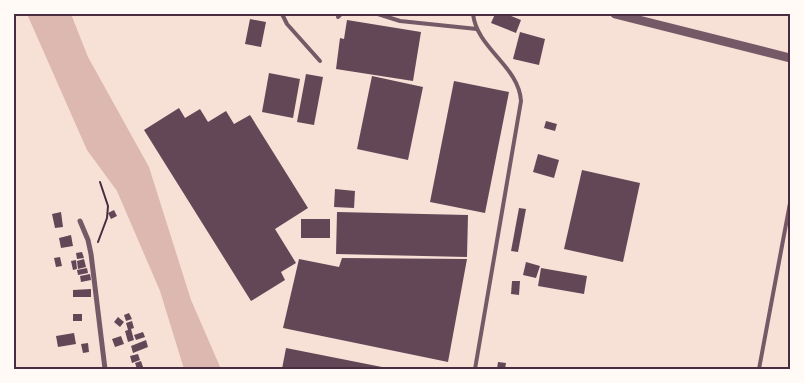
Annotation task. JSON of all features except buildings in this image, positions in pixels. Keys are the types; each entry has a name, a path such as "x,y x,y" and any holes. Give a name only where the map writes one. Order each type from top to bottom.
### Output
{"street":[{"path":"615,14 790,58"},
{"path":"80,221 88,240 91,254 105,369"}],"lane":[{"path":"282,14 287,24 320,61"},
{"path":"378,14 400,21 477,29"},
{"path":"473,14 477,29 516,80 520,90 521,101 475,369"},
{"path":"760,369 790,203"}],"path":[{"path":"97,246 107,218 108,206 100,182"}],"shaded area":[{"path":"27,14 71,14 88,57 149,167 191,300 221,369 184,369 160,291 117,191 87,150"}]}
